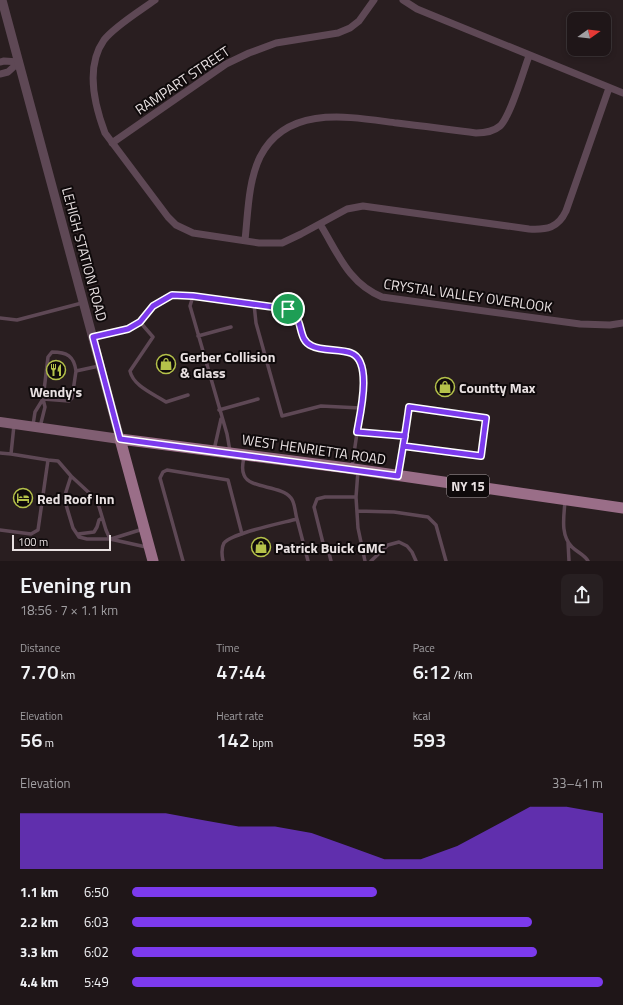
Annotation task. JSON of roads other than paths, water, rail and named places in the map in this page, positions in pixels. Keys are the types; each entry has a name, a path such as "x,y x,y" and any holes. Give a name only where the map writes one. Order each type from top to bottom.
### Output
{"main road":[{"name":"WEST HENRIETTA ROAD","path":"0,422 355,469 623,508"},
{"name":"LEHIGH STATION ROAD","path":"120,439 153,561"}],"street":[{"name":"LEHIGH STATION ROAD","path":"2,0 120,439"},
{"path":"155,0 113,31 104,40 94,65 92,78 94,93 100,120 105,133 112,143 168,217 176,225 193,233 259,243 282,242 301,234 347,209 363,206 528,229 543,229 556,224 562,219 566,211 609,88"},
{"name":"RAMPART STREET","path":"112,143 226,64 249,53 276,44 338,33 350,28 359,21 374,0"},
{"path":"403,0 417,9 529,56 623,93"},
{"path":"245,240 251,191 256,167 267,146 275,136 286,128 296,123 311,119 343,116 476,133 488,132 497,128 504,120 529,56"},
{"path":"0,62 19,62"},
{"path":"0,74 8,72 19,62"},
{"name":"CRYSTAL VALLEY OVERLOOK","path":"320,224 355,280 372,293 382,297 580,324 610,325 623,323"}],"lane":[{"path":"93,337 128,329 140,322 153,306 172,295 193,296 288,309 293,313 299,323 301,334 306,342 312,347 352,353 358,358 364,370 364,385 357,432 355,469 358,528 365,561"},
{"path":"193,296 190,306 221,418 227,434 231,453"},
{"path":"0,318 17,320 83,303"},
{"path":"254,304 256,323 282,416 322,406 360,408"},
{"path":"140,322 154,337 130,371 131,376 136,382 166,402 188,395"},
{"path":"198,336 231,328"},
{"path":"36,427 45,407 43,399 48,356 55,352 70,356 75,363 76,371 72,398 69,401 43,399"},
{"path":"76,371 100,366"},
{"path":"36,427 35,412 43,399"},
{"path":"219,410 258,399"},
{"path":"398,476 409,407 486,418 481,456 403,446"},
{"path":"214,451 221,418"},
{"path":"11,454 14,424"},
{"path":"357,432 405,436"},
{"path":"0,453 58,461 70,476 97,500 110,539"},
{"path":"244,455 242,468 246,478 251,483 282,492 292,498 308,561"},
{"path":"0,530 31,534 38,530 48,460"},
{"path":"183,561 160,478 163,472 167,470 228,480 242,534"},
{"path":"70,476 64,498 73,528 79,537 87,539 110,539 149,547"},
{"path":"331,561 324,543 314,507 317,499 325,497 356,497"},
{"path":"565,500 564,529 568,542 569,561"},
{"path":"357,511 394,512 428,517 436,525 446,561"},
{"path":"78,534 94,532 99,520 102,518"},
{"path":"223,561 221,554 224,544 232,536 297,519"},
{"path":"110,539 144,528"},
{"path":"371,561 388,545 399,542 407,546 412,552 416,561"},
{"path":"568,542 588,561"}],"place":[{"name":"Gerber Collision & Glass","path":"166,364"},
{"name":"Wendy's","path":"56,370"},
{"name":"Countty Max","path":"445,387"},
{"name":"Red Roof Inn","path":"23,498"},
{"name":"Patrick Buick GMC","path":"261,547"}]}
